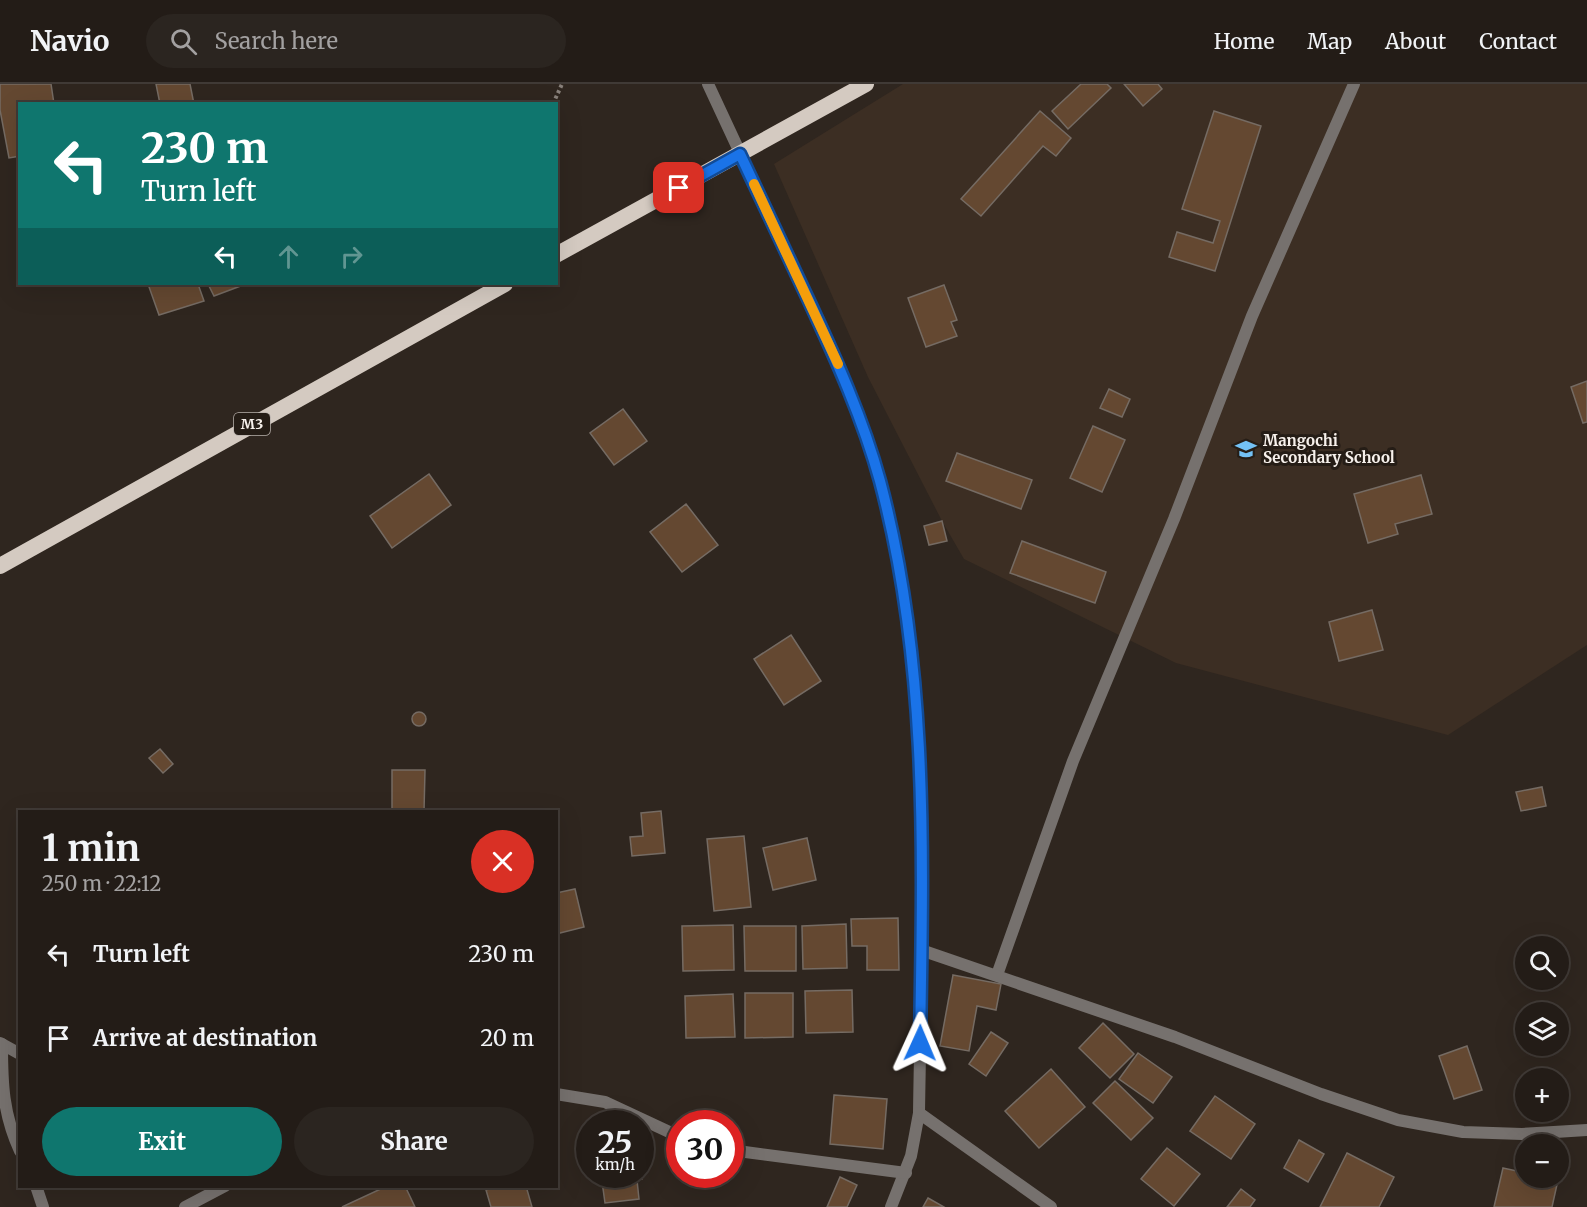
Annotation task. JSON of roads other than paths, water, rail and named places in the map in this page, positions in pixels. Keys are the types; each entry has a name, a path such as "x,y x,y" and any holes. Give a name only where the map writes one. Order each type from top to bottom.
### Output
{"highway":[{"path":"558,254 866,84"},
{"name":"M3","path":"0,566 503,285"}],"street":[{"path":"708,84 837,362 865,431 883,492 905,598 918,714 921,777 920,1113 906,1173 891,1207"},
{"path":"997,975 1073,762 1173,519 1252,316 1354,84"},
{"path":"921,950 1175,1037 1321,1094 1398,1120 1462,1132 1522,1134 1587,1130"},
{"path":"18,1053 1,1044 3,1100 8,1122 18,1146"},
{"path":"558,1094 605,1102 666,1130"},
{"path":"920,1113 1051,1207"},
{"path":"744,1152 906,1173"},
{"path":"37,1188 43,1207"},
{"path":"185,1207 221,1188"}],"place":[{"name":"Mangochi Secondary School","path":"1246,449"}]}
